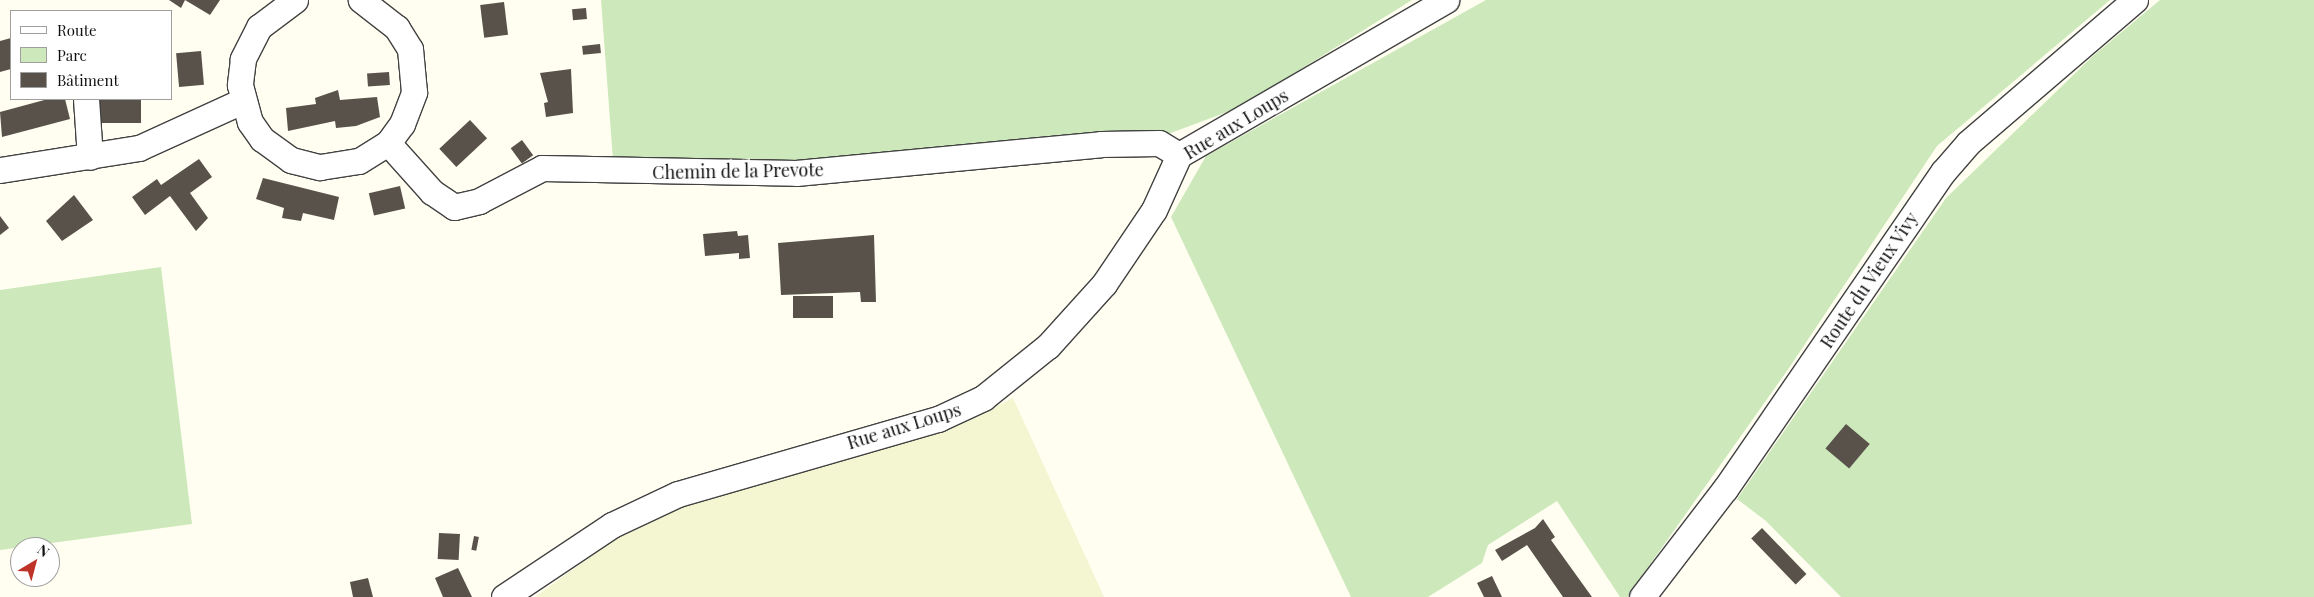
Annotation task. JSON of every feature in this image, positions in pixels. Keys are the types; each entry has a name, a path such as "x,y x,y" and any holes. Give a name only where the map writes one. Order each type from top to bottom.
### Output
{"street":[{"path":"295,0 271,14 249,45 240,73 242,101 262,139 307,165 334,167 359,161 388,143 409,109 414,72 410,50 397,28 361,0"},
{"name":"Rue aux Loups","path":"504,597 612,525 678,494 938,419 983,398 1048,346 1104,284 1154,210 1179,156 1446,0"},
{"name":"Route du Vieux Vivy","path":"1642,597 1726,489 1943,172 1968,143 2135,0"},
{"path":"86,100 90,157"},
{"path":"0,170 90,157 156,141 242,101"},
{"name":"Chemin de la Prevote","path":"388,143 432,192 454,207 479,201 542,168 796,174 1101,144 1159,143 1179,156"}],"green space":[{"path":"601,0 1412,0 1238,108 1168,134 1038,137 775,166 613,160"},
{"path":"1486,0 2110,0 1937,146 1789,368 1627,597 1620,597 1557,501 1488,545 1482,563 1428,597 1351,597 1171,217 1206,156"},
{"path":"2160,0 2314,0 2314,597 1841,597 1766,521 1737,499 1946,198 2093,56"},
{"path":"161,267 192,524 60,542 60,537 10,537 10,549 0,550 0,290"},
{"path":"1013,398 1104,597 535,597 616,538 666,511 951,429"}],"building":[{"path":"169,0 185,0 181,8"},
{"path":"185,0 220,0 210,15"},
{"path":"504,2 508,35 484,38 480,5"},
{"path":"586,8 587,19 573,20 572,9"},
{"path":"10,38 10,69 0,72 0,41"},
{"path":"600,44 601,53 583,55 582,46"},
{"path":"201,51 204,85 179,87 176,53"},
{"path":"571,69 573,113 546,117 544,103 548,102 540,73"},
{"path":"389,72 390,85 368,87 367,74"},
{"path":"338,90 340,100 377,97 380,117 356,126 336,128 335,121 288,131 286,108 316,104 315,98"},
{"path":"44,100 65,100 70,119 2,137 0,112"},
{"path":"100,100 141,100 141,123 100,123"},
{"path":"470,120 487,138 456,167 439,149"},
{"path":"522,140 533,155 522,164 511,148"},
{"path":"199,159 212,177 190,193 208,218 196,231 170,196 145,215 132,197 157,179 161,185"},
{"path":"263,178 339,197 334,220 303,213 301,221 282,218 284,208 256,199"},
{"path":"400,186 405,208 374,216 369,193"},
{"path":"74,195 93,220 62,241 46,221"},
{"path":"0,216 9,228 0,235"},
{"path":"737,231 738,236 748,235 750,258 739,259 739,253 705,256 703,234"},
{"path":"874,235 876,302 861,302 860,292 781,295 778,243"},
{"path":"793,296 833,296 833,318 793,318"},
{"path":"1846,424 1870,444 1849,468 1825,449"},
{"path":"1543,519 1555,537 1551,540 1592,597 1563,597 1527,545 1502,561 1495,550 1535,528"},
{"path":"1762,528 1806,574 1796,584 1751,538"},
{"path":"439,533 460,534 459,560 438,559"},
{"path":"474,536 479,537 476,551 471,550"},
{"path":"458,568 472,597 443,597 435,578"},
{"path":"1492,576 1502,597 1484,597 1477,583"},
{"path":"368,578 373,597 353,597 350,582"}]}
